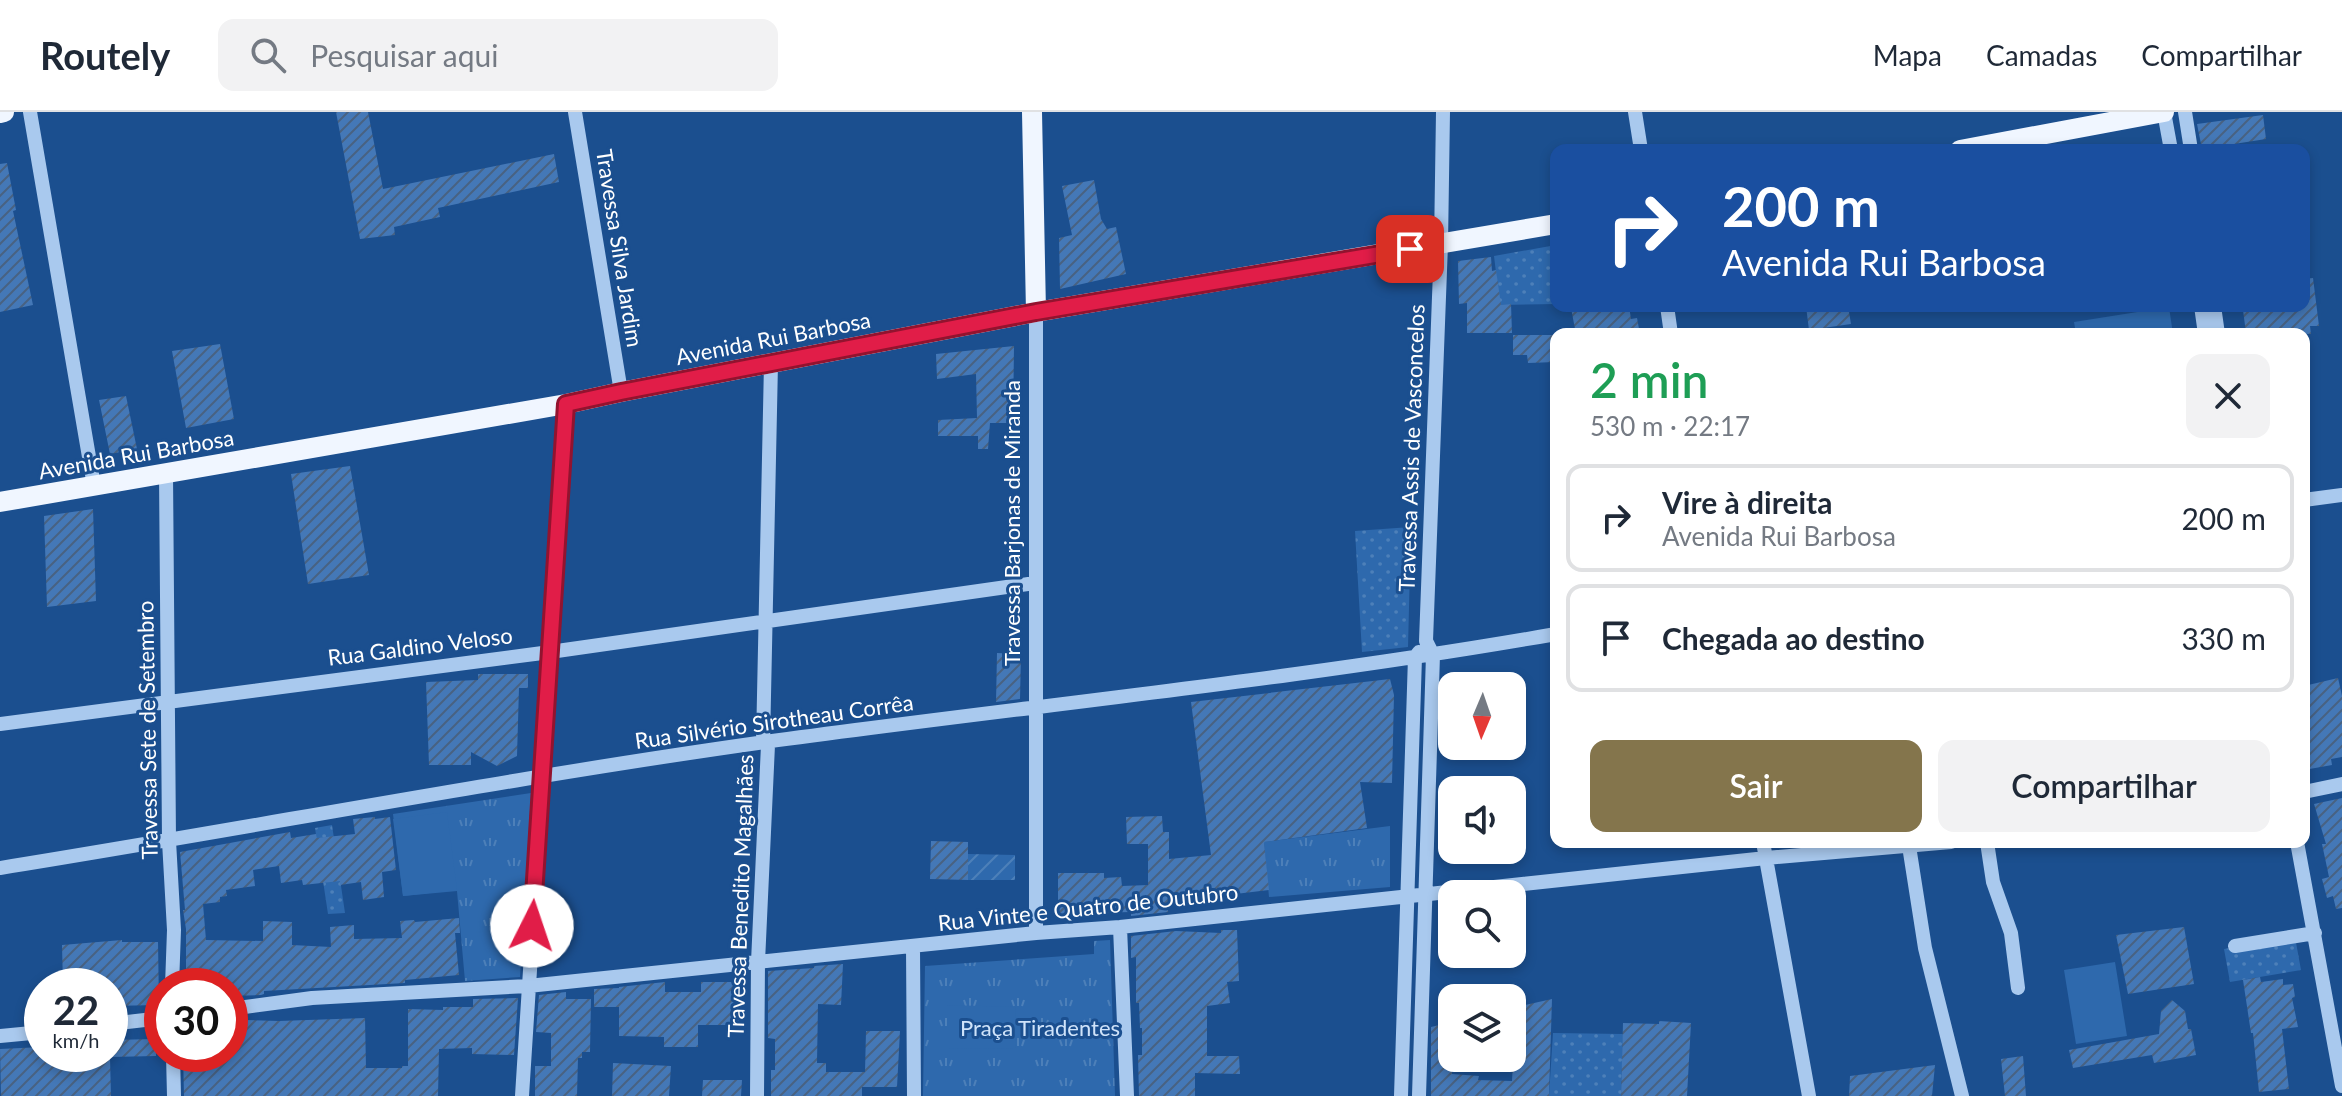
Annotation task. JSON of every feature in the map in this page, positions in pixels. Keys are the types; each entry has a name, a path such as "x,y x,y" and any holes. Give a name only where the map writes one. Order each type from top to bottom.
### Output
{"main road":[{"name":"Travessa Barjonas de Miranda","path":"1032,112 1036,312"},
{"path":"1992,144 2164,112"},
{"name":"Avenida Rui Barbosa","path":"0,502 566,404 1036,312 1550,225"}],"street":[{"path":"30,112 94,486"},
{"name":"Travessa Silva Jardim","path":"575,112 621,392"},
{"name":"Travessa Assis de Vasconcelos","path":"1419,1096 1433,655 1426,641 1443,112"},
{"path":"1635,112 1640,144"},
{"path":"2164,112 2170,144"},
{"path":"2185,112 2190,144"},
{"name":"Travessa Barjonas de Miranda","path":"1036,312 1036,933"},
{"name":"Travessa Benedito Magalhães","path":"757,1096 758,962 768,745 763,743 771,363"},
{"path":"522,1096 566,404"},
{"name":"Travessa Sete de Setembro","path":"166,473 173,968"},
{"path":"2310,499 2342,495"},
{"name":"Rua Galdino Veloso","path":"0,724 550,652 1035,583"},
{"name":"Rua Silvério Sirotheau Corrêa","path":"0,868 763,743 1433,655 1550,635"},
{"path":"1401,1096 1415,657 1426,641"},
{"path":"2310,791 2342,784"},
{"path":"1764,848 1809,1096"},
{"name":"Rua Vinte e Quatro de Outubro","path":"248,1007 312,998 528,986 1885,848"},
{"path":"1909,848 1925,948 1962,1096"},
{"path":"1988,848 1993,882 2011,933 2018,988"},
{"path":"2298,848 2342,1086"},
{"path":"1120,927 1127,1096"},
{"path":"2235,946 2315,933"},
{"path":"913,947 914,1096"},
{"path":"0,1036 24,1034"},
{"path":"173,1072 174,1096"}],"green space":[{"path":"1550,246 1550,304 1500,305 1494,256"},
{"path":"2137,312 2170,312 2172,328 2075,328 2074,322"},
{"path":"1411,527 1408,647 1362,652 1355,531"},
{"path":"531,793 520,977 465,981 457,891 403,896 393,814"},
{"path":"447,812 457,890 403,896 393,819"},
{"path":"332,825 345,913 328,914 315,828"},
{"path":"1390,826 1390,887 1269,897 1264,842"},
{"path":"968,854 1015,855 1015,880 968,880"},
{"path":"2295,937 2301,970 2230,982 2224,949"},
{"name":"Praça Tiradentes","path":"1110,940 1115,1096 923,1096 925,966 1094,954 1094,941"},
{"path":"2115,962 2127,1036 2076,1044 2064,970"},
{"path":"947,1005 1016,1007 1015,1049 947,1048"},
{"path":"1553,1033 1623,1034 1621,1096 1549,1096"}],"building":[{"path":"336,112 368,112 383,189 554,154 559,182 438,208 440,217 394,227 395,235 360,239"},
{"path":"2263,115 2266,139 2234,144 2201,144 2197,124"},
{"path":"7,163 16,210 13,211 33,305 0,312 0,164"},
{"path":"1094,180 1101,219 1107,229 1116,227 1126,274 1060,289 1059,238 1072,235 1062,186"},
{"path":"1491,257 1501,305 1511,304 1512,333 1467,333 1467,303 1459,304 1458,261"},
{"path":"2310,278 2313,278 2319,326 2310,326 2311,334 2310,328 2245,328 2243,312 2310,312"},
{"path":"1572,312 1630,312 1631,319 1637,318 1639,328 1575,328"},
{"path":"1807,312 1849,312 1851,324 1809,328"},
{"path":"1513,335 1550,335 1550,362 1528,363 1527,355 1513,355"},
{"path":"220,344 234,419 186,428 172,351"},
{"path":"1014,346 1013,423 990,423 988,449 978,449 978,436 938,436 938,420 977,418 976,374 937,379 936,354"},
{"path":"126,396 137,449 110,454 99,400"},
{"path":"350,466 369,575 308,584 291,474"},
{"path":"93,509 96,601 47,607 44,516"},
{"path":"997,653 1021,654 1020,699 996,702"},
{"path":"478,674 528,674 528,688 519,688 517,756 497,766 471,752 471,765 429,765 426,682 478,680"},
{"path":"2338,678 2342,696 2342,757 2331,759 2332,765 2310,769 2310,685"},
{"path":"1390,679 1394,695 1392,783 1360,782 1367,828 1264,842 1269,890 1168,902 1168,912 1131,916 1131,912 1058,914 1058,873 1104,873 1104,878 1121,877 1122,886 1148,885 1148,844 1127,844 1126,817 1162,816 1163,832 1169,832 1169,859 1211,855 1191,702"},
{"path":"2342,798 2342,908 2336,909 2333,896 2327,898 2322,879 2329,877 2322,844 2326,844 2314,804"},
{"path":"390,817 396,870 382,872 384,897 363,900 361,882 303,885 302,880 281,883 279,866 253,870 255,886 226,890 227,896 220,897 220,902 203,904 206,940 263,941 263,921 292,922 292,945 331,947 330,927 354,925 354,939 402,938 400,921 459,918 460,933 455,933 459,975 405,980 405,983 264,991 261,995 248,995 248,968 186,968 180,852 290,832 291,838 316,834 317,838 355,834 353,819"},
{"path":"931,841 968,842 968,880 930,879"},
{"path":"2184,927 2194,984 2128,994 2116,935"},
{"path":"1221,930 1237,930 1239,981 1227,982 1230,1003 1207,1006 1207,1056 1239,1056 1240,1074 1195,1073 1195,1096 1139,1096 1138,1055 1142,1055 1142,1028 1139,1003 1136,1003 1136,957 1131,958 1131,936 1176,931 1221,933"},
{"path":"122,940 158,942 158,968 144,968 144,1005 128,1006 128,968 63,968 62,945"},
{"path":"843,964 841,1005 818,1004 817,1063 826,1063 826,1072 865,1072 866,1031 900,1031 897,1087 862,1087 862,1096 771,1096 775,1039 768,1038 768,971"},
{"path":"2260,977 2261,982 2283,979 2283,985 2293,984 2295,997 2292,998 2298,1027 2282,1029 2289,1089 2259,1092 2253,1033 2243,980"},
{"path":"665,982 665,992 701,992 701,982 739,982 739,1025 698,1025 698,1047 664,1047 664,1037 619,1036 619,1007 594,1007 594,989"},
{"path":"566,992 566,999 591,999 590,1052 582,1052 582,1058 578,1058 577,1096 535,1096 535,1066 551,1066 551,1033 536,1032 539,995"},
{"path":"518,998 514,1055 472,1054 472,1048 439,1049 438,1096 184,1096 183,1072 248,1072 248,1020 365,1018 366,1068 402,1068 408,1066 408,1009 473,1007 473,999"},
{"path":"1552,999 1549,1096 1431,1096 1431,1027 1438,1025 1438,1072 1479,1076 1478,1080 1512,1081 1512,1072 1526,1072 1526,1005"},
{"path":"2172,1000 2185,1011 2196,1055 2154,1063 2152,1055 2073,1068 2069,1050 2159,1034 2161,1011"},
{"path":"1659,1021 1691,1023 1687,1096 1621,1096 1623,1023 1659,1024"},
{"path":"144,1039 144,1056 128,1057 128,1040"},
{"path":"24,1048 24,1072 110,1072 111,1096 1,1096 0,1049"},
{"path":"2023,1056 2026,1096 2005,1096 2001,1059"},
{"path":"613,1063 671,1066 669,1096 612,1096"},
{"path":"1935,1065 1932,1096 1849,1096 1850,1076"},
{"path":"703,1080 742,1080 741,1096 702,1096"}],"route":[{"path":"532,926 566,404 1036,312 1410,249"}]}
